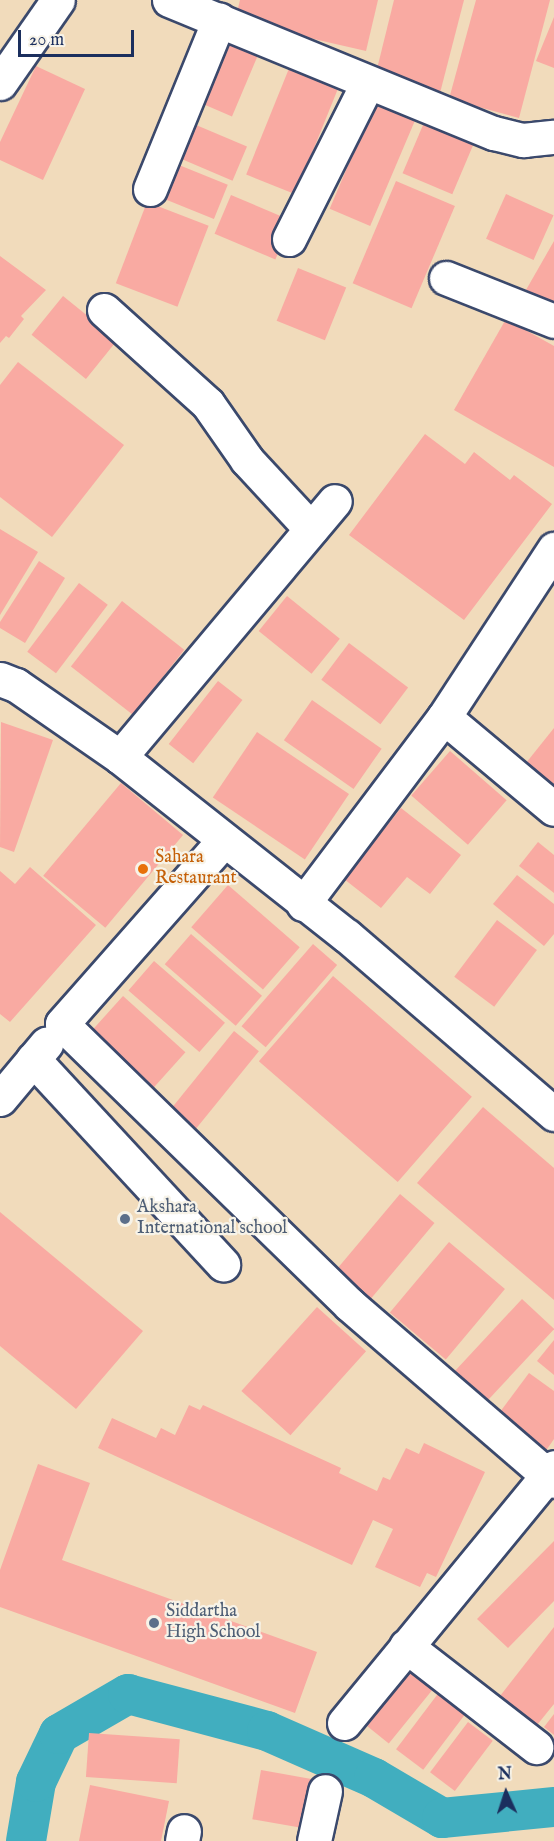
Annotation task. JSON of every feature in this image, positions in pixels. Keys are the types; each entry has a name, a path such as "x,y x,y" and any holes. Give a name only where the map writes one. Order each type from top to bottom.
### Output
{"street":[{"path":"0,83 58,0"},
{"path":"169,0 367,84 494,133 524,140 554,137"},
{"path":"150,189 219,20"},
{"path":"289,239 367,84"},
{"path":"446,278 554,321"},
{"path":"104,309 208,404 247,460 311,529"},
{"path":"120,757 335,501"},
{"path":"303,904 444,717 554,549"},
{"path":"0,679 16,685 120,757 303,904 347,936 554,1114"},
{"path":"444,717 554,809"},
{"path":"0,1099 62,1024 224,840"},
{"path":"62,1024 350,1305 552,1474 344,1723"},
{"path":"33,1059 223,1264"},
{"path":"406,1647 536,1747"},
{"path":"314,1841 326,1791"}],"building":[{"path":"240,0 378,0 366,51 235,21"},
{"path":"394,0 464,0 440,93 375,77"},
{"path":"476,0 550,0 519,118 449,99"},
{"path":"554,17 554,68 536,61"},
{"path":"222,35 260,51 232,116 194,100"},
{"path":"36,66 85,89 43,180 0,160 0,142"},
{"path":"290,66 339,86 295,194 246,174"},
{"path":"375,102 416,119 370,226 330,209"},
{"path":"426,118 476,139 452,194 403,173"},
{"path":"189,122 247,147 233,181 175,156"},
{"path":"174,163 228,185 214,219 160,197"},
{"path":"396,181 455,206 412,308 353,283"},
{"path":"506,194 554,215 534,260 486,239"},
{"path":"231,195 292,221 275,259 215,234"},
{"path":"147,202 209,226 177,307 116,283"},
{"path":"554,241 554,305 526,290"},
{"path":"0,256 46,290 21,316 24,319 9,338 6,336 0,343"},
{"path":"298,268 346,287 325,340 277,321"},
{"path":"63,296 117,340 86,379 32,335"},
{"path":"506,319 554,346 554,467 454,410"},
{"path":"18,362 124,445 52,537 0,497 0,385"},
{"path":"425,434 465,464 474,452 510,480 514,475 552,504 464,620 349,535"},
{"path":"0,529 38,552 0,615"},
{"path":"39,561 65,578 25,643 0,628 0,622"},
{"path":"79,583 108,605 56,673 27,652"},
{"path":"287,596 340,639 312,674 259,631"},
{"path":"122,601 184,650 133,715 71,666"},
{"path":"349,643 408,688 380,724 321,680"},
{"path":"218,681 242,700 193,763 169,744"},
{"path":"312,700 382,749 354,789 284,740"},
{"path":"1,722 53,740 14,852 0,847"},
{"path":"554,728 554,786 526,763"},
{"path":"257,732 349,794 305,860 213,797"},
{"path":"450,751 507,800 468,845 411,796"},
{"path":"121,783 183,835 105,928 43,876"},
{"path":"401,808 461,855 430,894 407,877 381,908 344,879"},
{"path":"538,842 554,855 554,893 519,866"},
{"path":"30,867 96,925 10,1022 0,1014 0,871 15,884"},
{"path":"517,875 554,904 554,934 544,946 493,904"},
{"path":"228,885 300,947 263,990 191,927"},
{"path":"497,920 537,950 494,1007 454,977"},
{"path":"191,934 262,996 236,1026 165,964"},
{"path":"313,944 337,965 266,1047 241,1026"},
{"path":"154,961 225,1023 199,1052 128,990"},
{"path":"333,976 472,1097 398,1182 259,1061"},
{"path":"123,996 185,1052 154,1087 92,1031"},
{"path":"234,1031 259,1051 191,1135 166,1115"},
{"path":"483,1107 554,1168 554,1300 417,1183"},
{"path":"400,1194 434,1223 370,1300 336,1271"},
{"path":"0,1212 143,1331 76,1409 0,1346"},
{"path":"449,1242 505,1289 446,1359 390,1312"},
{"path":"522,1299 554,1329 487,1401 454,1371"},
{"path":"317,1307 366,1351 290,1435 241,1391"},
{"path":"554,1340 554,1375 537,1361"},
{"path":"529,1373 554,1391 554,1439 545,1452 497,1416"},
{"path":"189,1405 200,1410 203,1405 341,1468 339,1473 377,1491 383,1477 390,1480 406,1448 419,1454 424,1443 485,1472 436,1577 427,1573 420,1587 375,1567 393,1529 373,1520 352,1565 98,1448 112,1418 156,1438 161,1428 175,1435"},
{"path":"38,1464 90,1483 62,1560 317,1652 295,1713 0,1607 0,1570"},
{"path":"554,1541 554,1601 508,1648 477,1619"},
{"path":"554,1627 554,1704 537,1725 500,1696"},
{"path":"408,1669 433,1689 389,1744 364,1723"},
{"path":"440,1691 467,1711 423,1770 396,1749"},
{"path":"554,1714 554,1735 544,1727"},
{"path":"468,1722 493,1741 455,1791 430,1772"},
{"path":"89,1733 180,1739 177,1783 86,1777"},
{"path":"261,1770 314,1779 305,1829 252,1819"},
{"path":"90,1785 169,1801 161,1841 79,1841"}],"waterway":[{"path":"26,1841 36,1782 59,1734 128,1694 267,1731 374,1778 442,1818 554,1807"}],"place":[{"name":"Sahara Restaurant","path":"143,869"},
{"name":"Akshara International school","path":"125,1219"},
{"name":"Siddartha High School","path":"154,1623"}]}
